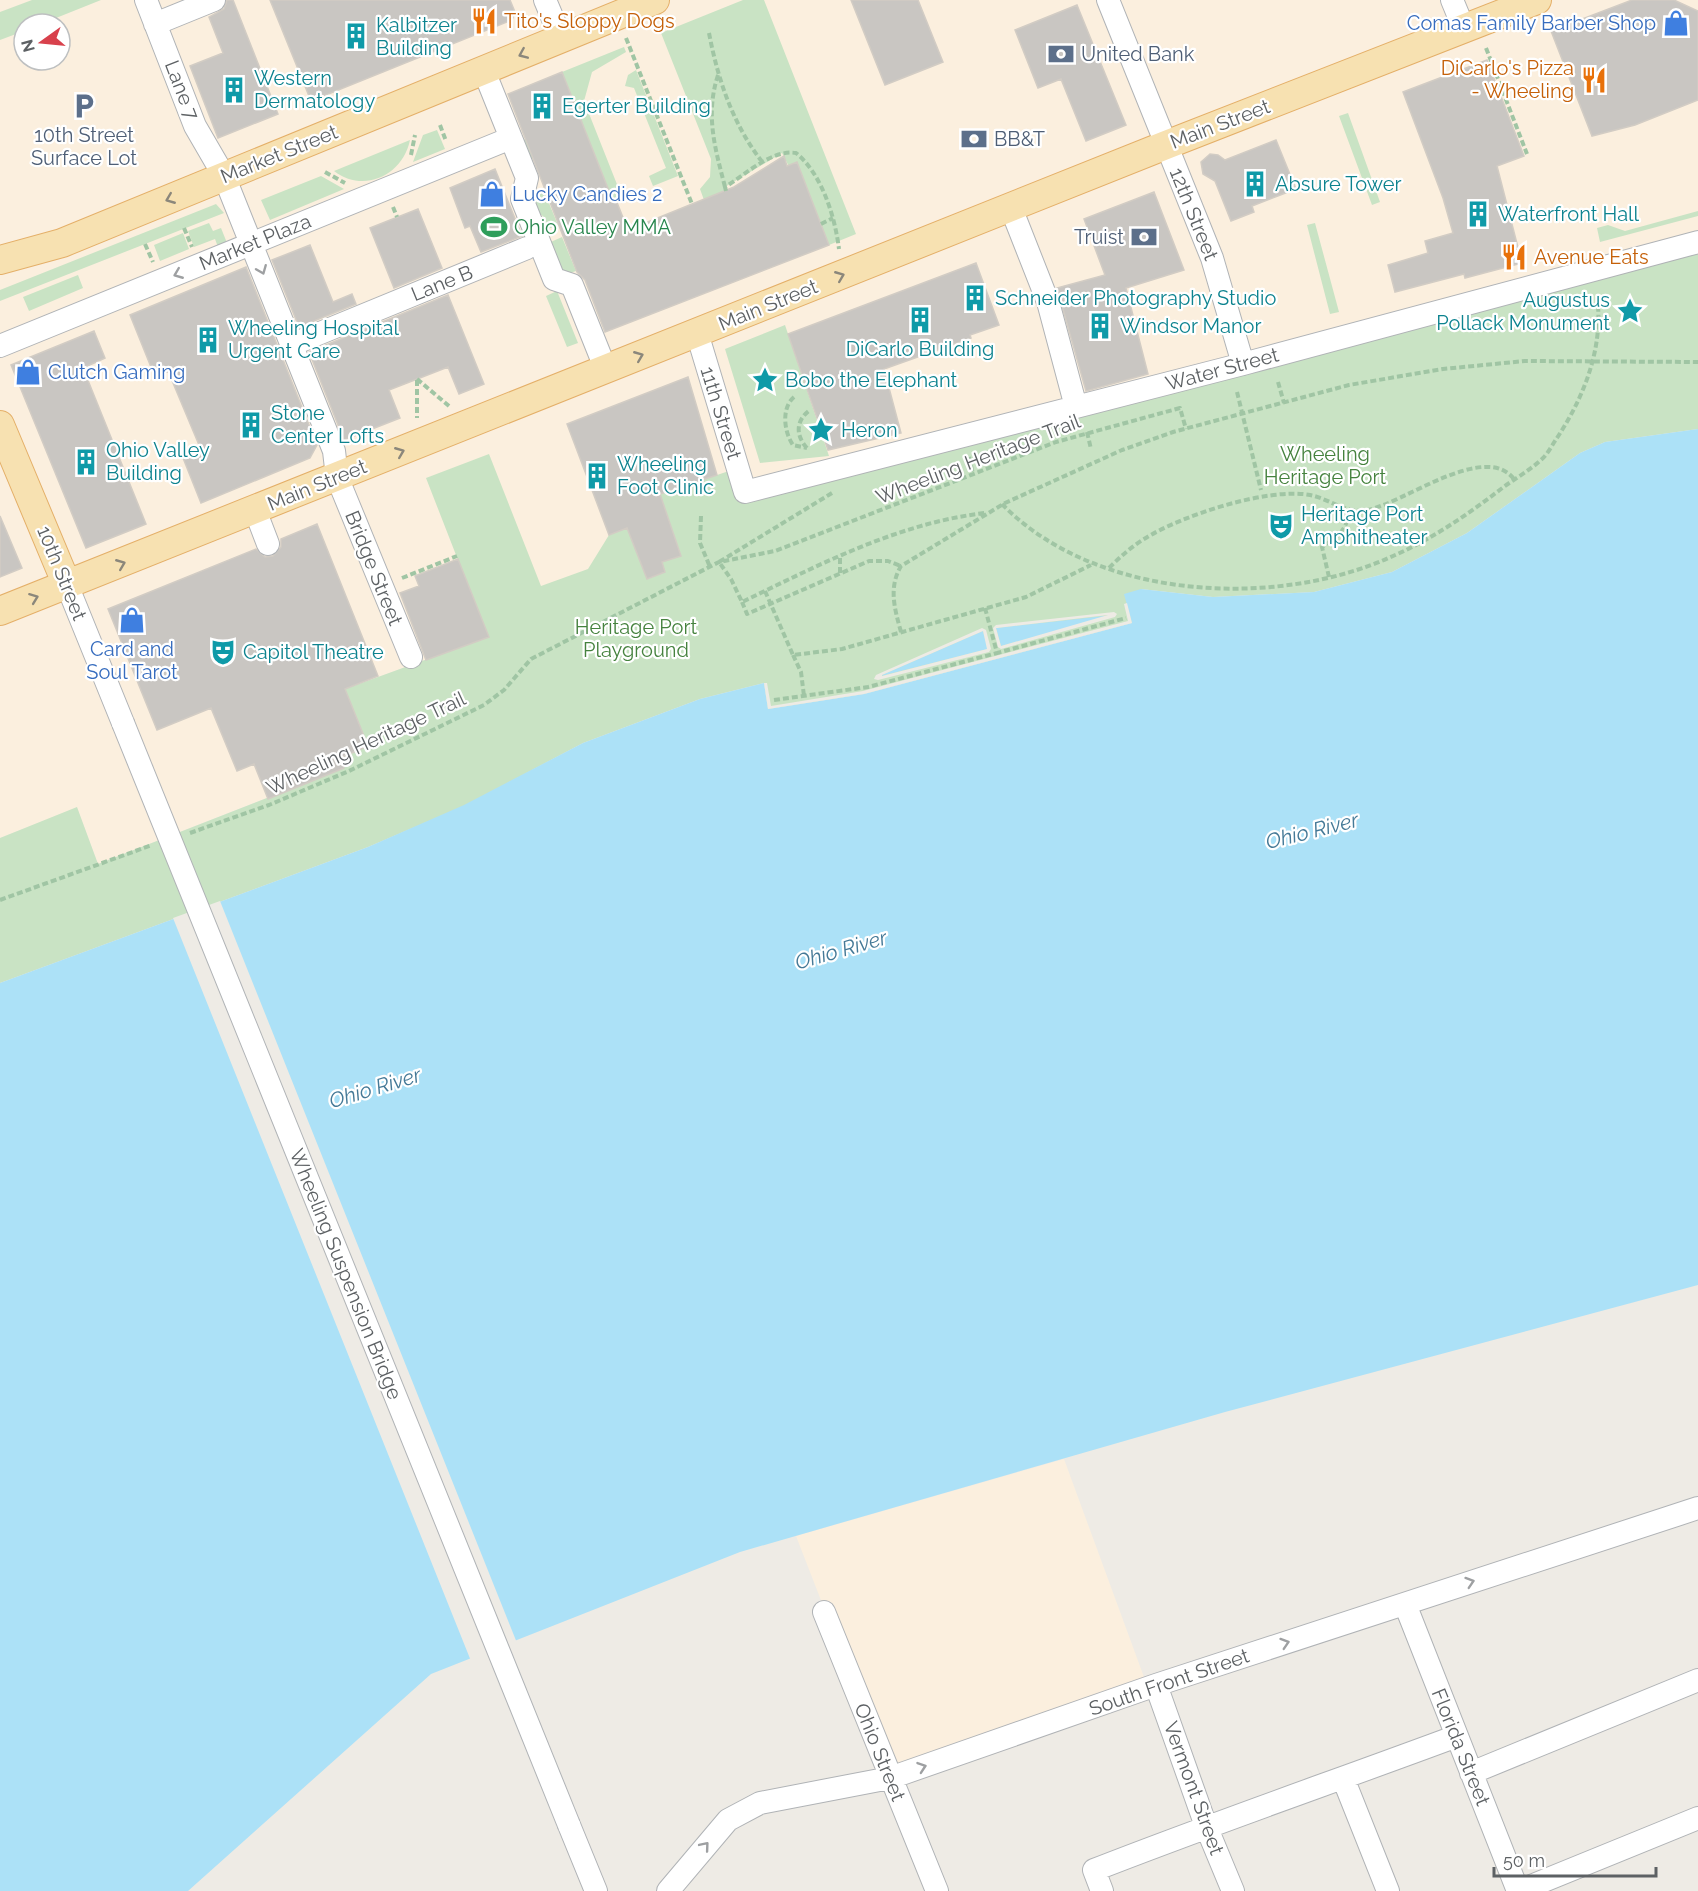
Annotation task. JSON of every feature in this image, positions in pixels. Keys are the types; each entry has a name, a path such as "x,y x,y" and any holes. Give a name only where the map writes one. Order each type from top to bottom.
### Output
{"main road":[{"name":"Market Street","path":"0,260 62,243 655,0"},
{"name":"Main Street","path":"0,611 1166,145 1537,0"},
{"name":"10th Street","path":"1,430 67,585"}],"street":[{"name":"Lane 7","path":"146,0 195,126 224,176"},
{"path":"155,24 214,0"},
{"path":"545,0 561,38"},
{"name":"12th Street","path":"1108,0 1212,258 1243,364"},
{"path":"1452,0 1464,29"},
{"path":"484,71 527,178 522,199 554,279 572,285 606,370"},
{"name":"Market Plaza","path":"0,346 511,138"},
{"name":"Bridge Street","path":"224,176 334,452 337,477 411,657"},
{"path":"1011,208 1048,302 1077,407"},
{"name":"Water Street","path":"746,492 1243,364 1698,242"},
{"name":"Lane B","path":"291,345 527,248"},
{"name":"11th Street","path":"697,333 746,492"},
{"path":"255,510 268,544"},
{"name":"10th Street","path":"67,585 123,723"},
{"name":"Wheeling Suspension Bridge","path":"123,723 596,1891"},
{"name":"South Front Street","path":"668,1891 728,1820 760,1803 890,1778 1156,1685 1698,1508"},
{"name":"Florida Street","path":"1405,1604 1519,1891"},
{"name":"Ohio Street","path":"824,1612 937,1891"},
{"path":"1472,1773 1698,1680"},
{"name":"Vermont Street","path":"1156,1685 1206,1826 1233,1891"},
{"path":"1102,1891 1094,1870 1206,1826 1254,1812 1457,1736"},
{"path":"1343,1778 1388,1891"},
{"path":"1519,1891 1698,1818"}],"path":[{"path":"709,33 718,74 741,131 763,164"},
{"path":"626,38 692,204"},
{"path":"1486,48 1527,154"},
{"path":"718,74 710,114 712,133 726,189 782,153 796,153 805,160 814,174 833,218 839,250"},
{"path":"821,224 833,218"},
{"path":"1002,504 1049,544 1092,564 1198,588 1269,587 1329,577 1392,557 1443,530 1542,459 1569,419 1588,379 1593,361 1598,321 1597,297"},
{"path":"902,632 893,594 894,578 901,566 1002,504 1122,450 1186,429 1349,385 1443,369 1545,360 1698,362"},
{"path":"417,418 417,379 449,406"},
{"path":"1278,382 1284,403"},
{"path":"1237,392 1261,490"},
{"path":"794,397 786,411 786,432 793,445 807,448"},
{"name":"Wheeling Heritage Trail","path":"719,562 775,551 852,523 1025,453 1087,432 1180,408 1186,429"},
{"path":"810,410 800,420 799,429 802,443 813,452"},
{"path":"1108,569 1145,538 1171,525 1195,514 1262,497 1288,494 1311,495 1349,510 1363,511 1380,508 1434,481 1482,468 1507,470 1514,479"},
{"name":"Wheeling Heritage Trail","path":"179,836 278,801 349,771 436,729 491,700 504,690 531,659 710,567 839,490"},
{"path":"1329,577 1322,547 1335,539 1345,528 1349,510"},
{"path":"741,602 840,555 926,524 988,512"},
{"path":"701,516 700,543 710,567"},
{"path":"840,555 840,573"},
{"path":"391,582 457,556"},
{"path":"719,562 731,579 747,615 840,573 879,560 901,566"},
{"path":"793,655 842,649 985,608 1048,588 1092,564"},
{"path":"765,591 801,672 804,696"},
{"path":"985,608 997,653"},
{"path":"774,700 867,687 1126,618"},
{"path":"0,900 159,843"}],"shaded area":[{"path":"0,0 1698,0 1698,242 745,492 738,469 660,494 681,556 665,572 346,689 368,746 341,758 344,768 98,864 77,808 0,838"},
{"path":"1064,1459 1148,1688 890,1778 796,1536"}],"green space":[{"path":"32,0 101,0 71,12 12,12 12,36 0,40 0,12"},
{"path":"743,0 764,0 856,234 829,245 782,153 725,187 726,191 704,200 700,189 710,177 711,159 661,33"},
{"path":"624,47 626,52 592,72 584,101 622,197 613,201 587,136 531,159 523,140 579,117 562,72"},
{"path":"636,70 678,176 653,186 649,176 666,168 634,88 625,86 628,75"},
{"path":"1348,113 1380,202 1372,205 1339,116"},
{"path":"437,130 445,149 413,162 423,135"},
{"path":"410,140 399,163 381,177 369,181 358,181 346,178 334,171"},
{"path":"321,176 344,189 270,220 261,200"},
{"path":"544,191 558,225 548,229 542,215 533,218 525,199"},
{"path":"216,204 224,213 0,301 0,290"},
{"path":"1698,211 1698,216 1600,242 1597,228 1608,225 1625,231"},
{"path":"209,223 213,231 221,228 227,243 218,247 215,239 194,247 188,231"},
{"path":"1315,223 1339,312 1330,314 1307,225"},
{"path":"183,233 189,249 160,261 154,245"},
{"path":"562,237 576,271 561,276 544,245"},
{"name":"Wheeling Heritage Port","path":"1698,242 1698,429 1605,442 1580,453 1467,533 1392,572 1314,592 1213,597 1141,589 1132,623 864,694 768,709 764,683 700,699 583,743 464,806 368,847 0,983 0,838 77,807 98,864 344,768 340,758 368,746 345,689 488,637 426,478 489,454 541,586 588,569 609,535 627,528 648,579 665,572 662,562 681,555 660,494 738,468 745,491"},
{"path":"78,275 83,288 29,311 23,297"},
{"path":"557,291 578,343 567,347 546,296"},
{"path":"785,325 829,456 760,463 725,349"}],"water":[{"name":"Ohio River","path":"1698,429 1698,1285 1225,1412 740,1552 431,1674 188,1891 0,1891 0,983 368,847 464,805 583,743 700,699 764,683 768,709 864,694 1132,623 1124,594 1141,589 1213,597 1314,592 1392,572 1467,533 1580,453 1605,442"},
{"path":"1114,615 1001,646 996,628"},
{"path":"983,631 988,649 877,677"}],"pier":[{"path":"1127,603 1132,623 864,694 768,709 764,683 767,683 771,706 863,691 1128,621 1124,604"},
{"path":"1114,612 1117,614 1115,617 1001,649 998,647 993,628 996,625","holes":["1108,615 1001,646 996,628"]},
{"path":"982,628 986,630 991,649 989,652 878,680 874,679 876,675","holes":["983,631 987,649 882,676"]},
{"path":"220,901 517,1643 471,1661 173,918"}],"building":[{"name":"Western Dermatology","path":"227,0 233,0 278,114 218,138 190,66 223,53 209,17 224,9"},
{"path":"270,0 510,0 515,12 512,20 311,101"},
{"path":"851,0 918,0 943,62 885,85"},
{"path":"1632,0 1674,0 1698,11 1698,100 1635,125 1592,136 1551,31"},
{"name":"United Bank","path":"1077,5 1126,125 1086,141 1061,79 1038,88 1015,30"},
{"path":"1487,60 1524,156 1497,166 1522,263 1465,278 1464,274 1395,292 1388,265 1428,253 1425,241 1453,233 1443,198 1403,92"},
{"path":"562,72 613,201 616,200 628,230 734,187 784,156 787,166 797,162 829,245 605,332 585,280 577,272 508,94"},
{"name":"Absure Tower","path":"1276,140 1296,189 1252,206 1254,212 1231,221 1215,181 1203,174 1201,162 1210,154 1218,155 1225,160"},
{"path":"495,169 522,236 481,252 470,226 465,228 450,188"},
{"name":"Windsor Manor","path":"1154,192 1184,270 1126,288 1148,374 1086,391 1057,288 1105,275 1084,219"},
{"path":"418,209 442,268 394,288 370,228"},
{"path":"310,245 333,302 352,294 356,304 299,327 272,260"},
{"path":"976,263 999,325 970,335 971,338 884,369 901,433 828,450 788,334"},
{"path":"246,267 317,445 310,458 201,503 181,453 199,445 168,371 155,377 130,315"},
{"path":"448,295 484,384 459,394 448,367 389,390 400,418 344,440 309,352"},
{"name":"Ohio Valley Building","path":"94,331 105,358 83,368 146,524 86,548 11,365"},
{"path":"688,377 717,475 660,494 681,556 662,562 665,572 647,579 627,528 609,535 567,424"},
{"path":"0,516 22,568 0,577"},
{"path":"317,524 378,676 345,689 368,746 340,758 344,768 268,799 254,764 237,771 211,708 157,730 108,609 256,549 265,557 273,556 281,547 281,539"},
{"path":"458,559 489,637 426,660 400,593 419,586 415,576"}],"place":[{"name":"Tito's Sloppy Dogs","path":"484,21"},
{"name":"Comas Family Barber Shop","path":"1676,23"},
{"name":"Kalbitzer Building","path":"356,36"},
{"name":"United Bank","path":"1061,54"},
{"name":"DiCarlo's Pizza - Wheeling","path":"1594,80"},
{"name":"Western Dermatology","path":"234,90"},
{"name":"10th Street Surface Lot","path":"84,106"},
{"name":"Egerter Building","path":"542,106"},
{"name":"BB&T","path":"974,139"},
{"name":"Absure Tower","path":"1255,184"},
{"name":"Lucky Candies 2","path":"492,194"},
{"name":"Waterfront Hall","path":"1478,214"},
{"name":"Ohio Valley MMA","path":"494,227"},
{"name":"Truist","path":"1144,237"},
{"name":"Avenue Eats","path":"1514,257"},
{"name":"Schneider Photography Studio","path":"975,298"},
{"name":"Augustus Pollack Monument","path":"1630,311"},
{"name":"DiCarlo Building","path":"920,320"},
{"name":"Windsor Manor","path":"1100,326"},
{"name":"Wheeling Hospital Urgent Care","path":"208,340"},
{"name":"Clutch Gaming","path":"28,372"},
{"name":"Bobo the Elephant","path":"765,380"},
{"name":"Stone Center Lofts","path":"251,425"},
{"name":"Heron","path":"821,430"},
{"name":"Ohio Valley Building","path":"86,462"},
{"name":"Wheeling Foot Clinic","path":"597,476"},
{"name":"Heritage Port Amphitheater","path":"1281,526"},
{"name":"Card and Soul Tarot","path":"132,620"},
{"name":"Capitol Theatre","path":"223,652"}],"park label":[{"name":"Heritage Port Playground","path":"636,638"}]}
